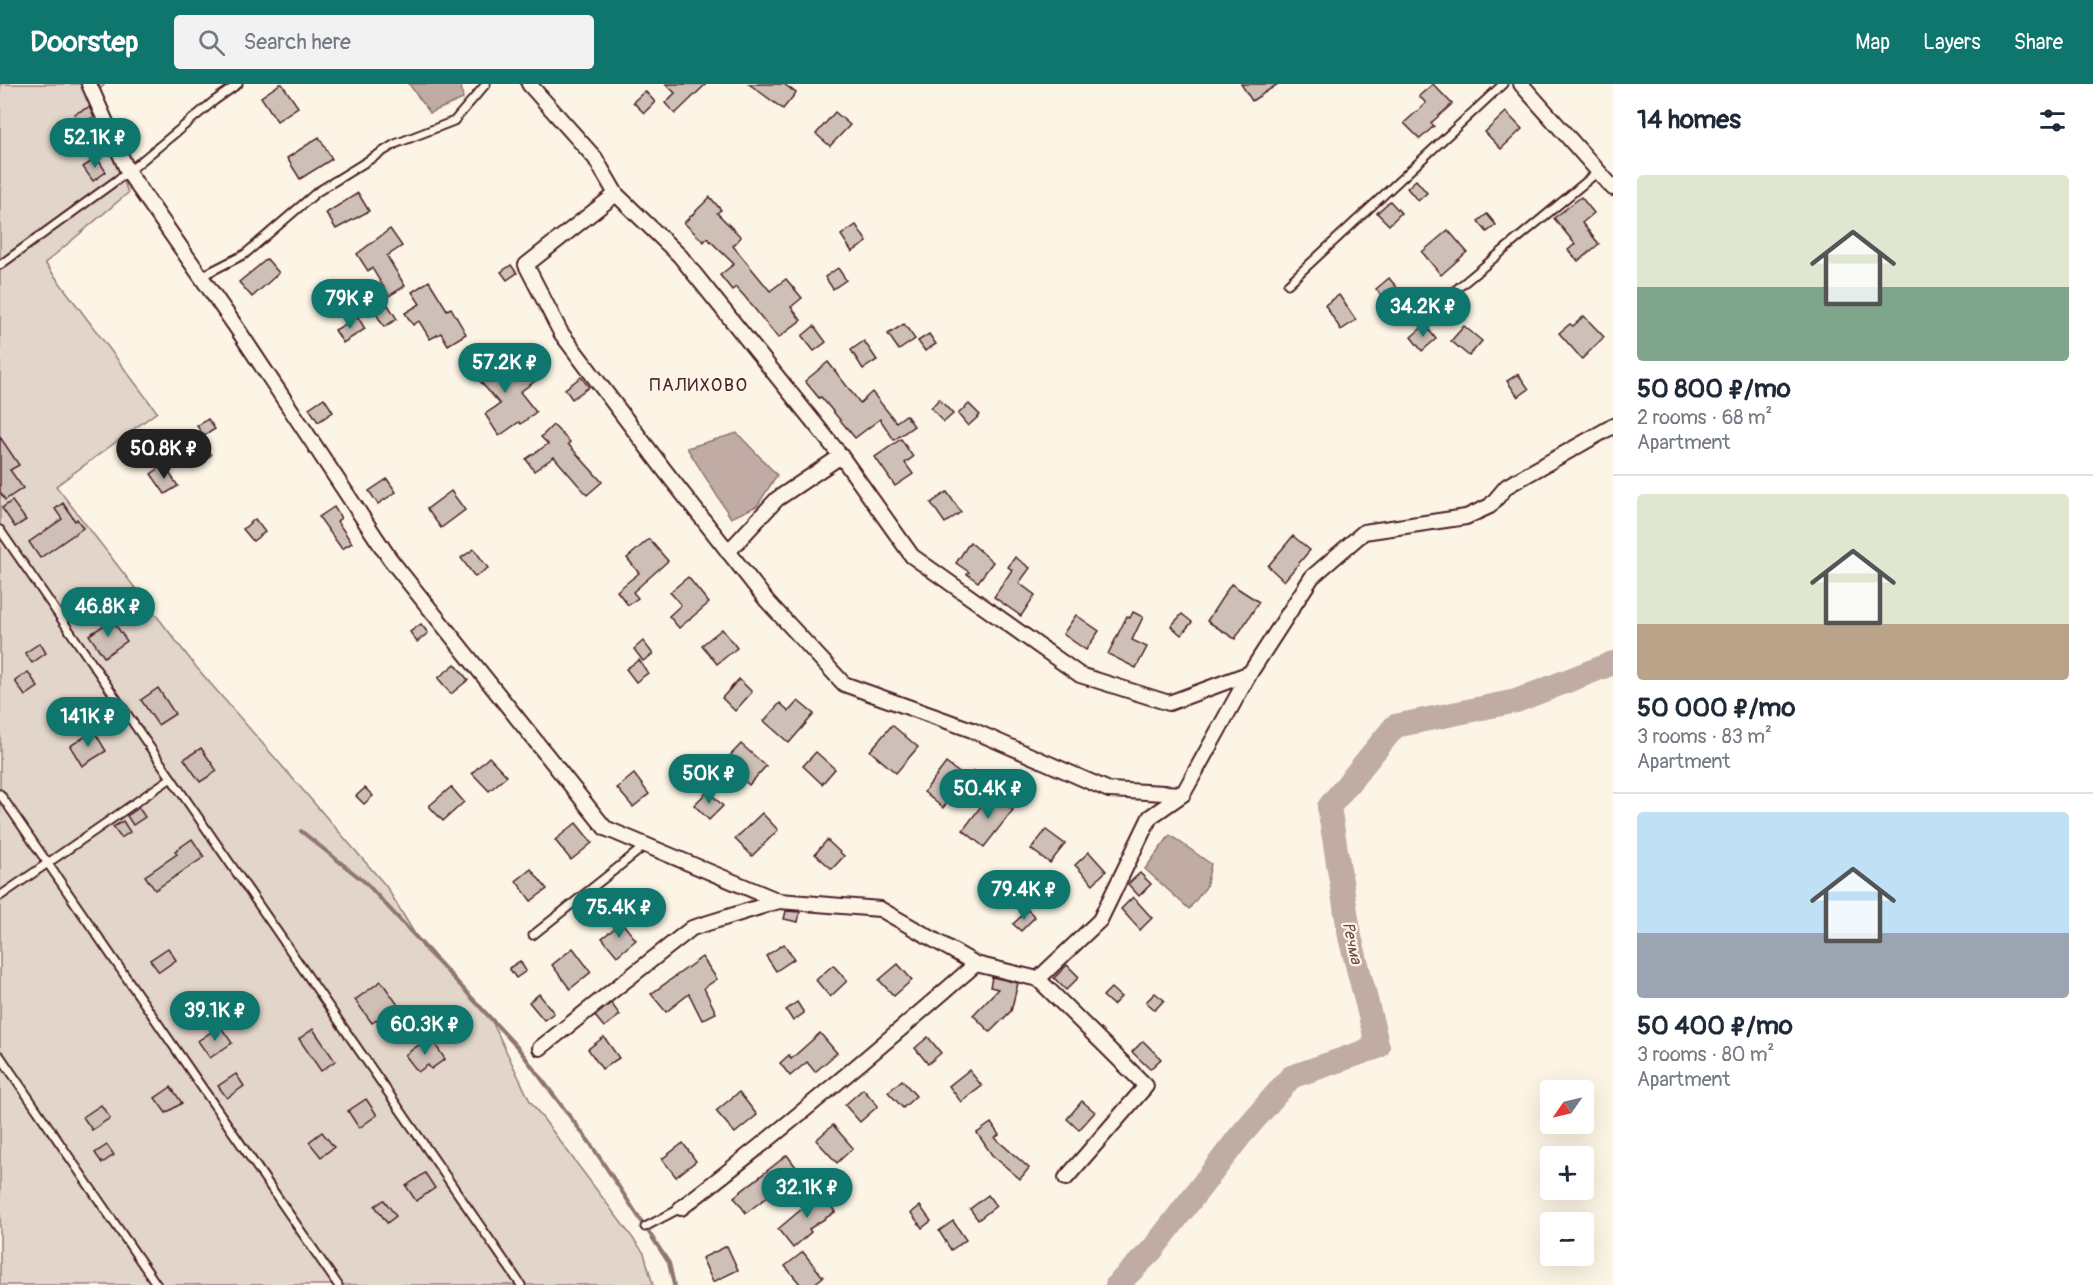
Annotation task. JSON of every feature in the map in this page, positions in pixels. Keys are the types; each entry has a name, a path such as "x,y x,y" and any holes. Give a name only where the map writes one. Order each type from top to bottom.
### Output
{"street":[{"path":"89,84 128,172 234,324 390,559 604,828 779,901 880,909 976,964 1038,979 1146,1086 1066,1178"},
{"path":"529,84 595,158 616,194 680,256 841,456 912,556 1080,675 1169,703 1250,673"},
{"path":"1521,84 1613,188"},
{"path":"616,194 526,265 561,333 766,601 844,684 972,730 1109,790 1183,794"},
{"path":"1038,979 1100,920 1150,817 1183,794 1250,673 1312,577 1364,532 1466,517 1490,506 1507,486 1613,426"},
{"path":"728,552 777,499 841,456"},
{"path":"540,1048 692,928 779,901"},
{"path":"681,1208 853,1071 976,964"}],"lane":[{"path":"0,265 128,172 238,84"},
{"path":"200,278 245,254 317,192 395,144 454,121 486,84"},
{"path":"1288,284 1503,84"},
{"path":"1435,307 1599,171"},
{"path":"0,530 521,1285"},
{"path":"0,896 171,778"},
{"path":"0,794 338,1285"},
{"path":"533,935 646,845"},
{"path":"0,1056 157,1285"},
{"path":"645,1227 681,1208"}],"shaded area":[{"path":"0,84 105,84 94,95 128,193 45,263 157,412 56,486 197,668 386,886 425,951 489,1015 530,1101 644,1253 653,1285 0,1285"},
{"path":"409,84 461,84 463,99 430,113"},
{"path":"737,433 777,475 757,506 731,518 687,448"},
{"path":"1170,835 1211,864 1206,887 1189,909 1145,869"}],"building":[{"path":"280,84 298,107 277,121 261,97"},
{"path":"666,84 706,84 675,114 665,103 675,93"},
{"path":"749,84 784,84 796,93 783,109"},
{"path":"1241,84 1278,84 1252,101"},
{"path":"1433,84 1452,104 1431,123 1434,126 1420,139 1404,123 1426,103 1419,96"},
{"path":"645,91 655,102 644,113 633,102"},
{"path":"89,107 94,117 79,124 74,114"},
{"path":"835,112 850,125 830,146 816,134"},
{"path":"1506,112 1522,129 1501,149 1485,132"},
{"path":"319,137 332,159 300,179 287,158"},
{"path":"97,158 106,172 93,181 83,167"},
{"path":"1416,180 1427,193 1418,201 1407,188"},
{"path":"358,193 369,211 336,229 326,213"},
{"path":"710,197 721,210 717,213 741,237 733,246 770,291 786,279 802,298 791,307 801,320 778,338 736,287 732,290 720,275 734,264 707,238 704,242 684,223"},
{"path":"1581,197 1594,213 1582,223 1599,244 1578,261 1568,250 1575,244 1554,218"},
{"path":"1390,201 1401,213 1389,225 1377,213"},
{"path":"1487,214 1496,225 1487,232 1478,221"},
{"path":"856,225 867,242 852,252 841,235"},
{"path":"390,229 402,246 387,256 405,286 389,296 372,268 368,271 357,254"},
{"path":"1448,230 1467,252 1441,275 1422,252"},
{"path":"267,259 279,273 252,297 239,282"},
{"path":"511,265 517,273 507,280 501,272"},
{"path":"838,268 846,280 833,289 825,277"},
{"path":"1389,278 1407,300 1394,311 1376,289"},
{"path":"429,281 447,310 451,308 466,334 448,345 441,333 430,339 419,321 413,325 405,313 420,304 412,292"},
{"path":"1339,295 1356,320 1341,330 1325,305"},
{"path":"388,305 397,319 384,327 375,312"},
{"path":"1584,316 1604,337 1582,359 1559,333 1570,324 1573,326"},
{"path":"358,317 365,329 343,343 335,330"},
{"path":"904,324 915,339 899,350 888,334"},
{"path":"1425,325 1436,339 1422,351 1411,337"},
{"path":"814,326 826,342 814,351 802,336"},
{"path":"1464,326 1482,341 1469,356 1451,341"},
{"path":"929,334 936,344 925,351 918,341"},
{"path":"864,341 877,360 863,369 851,350"},
{"path":"490,353 514,379 528,367 538,379 520,392 536,412 521,424 519,422 499,436 485,414 500,404 471,371"},
{"path":"828,362 860,403 872,392 896,422 906,415 914,426 894,440 880,419 855,438 805,381"},
{"path":"1518,374 1529,389 1518,397 1507,381"},
{"path":"581,377 589,387 572,399 565,389"},
{"path":"324,398 333,412 318,422 309,408"},
{"path":"939,399 953,414 944,422 931,408"},
{"path":"969,404 980,415 968,426 958,414"},
{"path":"208,419 215,429 204,436 197,426"},
{"path":"553,425 570,442 568,444 602,482 587,495 554,457 534,471 526,459 548,444 541,437"},
{"path":"0,437 19,465 10,470 23,488 5,500 0,492"},
{"path":"901,439 913,457 905,463 913,474 895,486 875,457"},
{"path":"204,444 211,455 203,461 195,450"},
{"path":"164,465 178,486 165,494 151,474"},
{"path":"387,479 396,492 378,504 369,491"},
{"path":"451,491 465,510 441,528 427,509"},
{"path":"947,492 961,512 945,523 931,503"},
{"path":"12,501 26,520 15,527 2,508"},
{"path":"63,503 75,521 77,519 83,528 40,558 29,542 62,519 55,509"},
{"path":"334,507 341,518 337,521 352,543 342,549 319,517"},
{"path":"255,519 265,532 253,541 243,529"},
{"path":"1293,536 1310,550 1284,581 1268,566"},
{"path":"649,539 668,561 633,592 638,598 628,605 617,591 639,573 627,558"},
{"path":"970,542 993,562 978,582 956,563"},
{"path":"474,549 488,568 475,577 461,558"},
{"path":"1015,557 1030,568 1019,583 1035,595 1021,616 994,597 1012,570 1008,567"},
{"path":"688,577 709,603 679,628 669,616 681,605 670,592"},
{"path":"1231,584 1259,602 1235,639 1207,621"},
{"path":"1133,612 1143,617 1132,640 1147,647 1136,668 1108,654 1127,616 1130,618"},
{"path":"1182,614 1192,622 1181,635 1171,626"},
{"path":"1076,615 1099,631 1086,650 1063,634"},
{"path":"112,620 127,641 104,657 89,635"},
{"path":"421,624 428,633 417,642 410,632"},
{"path":"722,629 737,648 717,664 702,645"},
{"path":"643,641 653,654 643,661 634,649"},
{"path":"40,643 46,653 32,663 25,653"},
{"path":"639,660 648,673 636,682 626,669"},
{"path":"455,664 468,680 451,694 438,678"},
{"path":"28,672 38,687 25,696 15,681"},
{"path":"739,679 752,692 735,711 722,698"},
{"path":"158,688 175,714 158,725 141,700"},
{"path":"798,701 814,714 789,743 764,721 780,703 789,711"},
{"path":"892,725 918,747 896,773 870,751"},
{"path":"94,731 106,751 82,766 70,746"},
{"path":"741,744 766,766 749,785 724,762"},
{"path":"201,748 217,771 200,782 184,759"},
{"path":"816,752 835,769 822,784 803,766"},
{"path":"489,757 507,776 489,791 472,773"},
{"path":"946,763 966,778 943,808 924,792"},
{"path":"974,771 991,784 982,795 965,782"},
{"path":"634,774 649,794 633,807 617,788"},
{"path":"451,787 464,802 443,821 429,806"},
{"path":"365,788 373,796 364,804 356,796"},
{"path":"708,791 723,806 709,820 694,805"},
{"path":"991,793 1013,810 984,847 963,830"},
{"path":"139,808 145,817 133,825 127,816"},
{"path":"762,813 778,830 752,856 735,839"},
{"path":"123,821 130,832 121,838 113,827"},
{"path":"576,823 592,843 571,860 555,840"},
{"path":"1046,830 1065,844 1050,863 1031,849"},
{"path":"192,839 204,857 155,890 145,876 177,854 175,851"},
{"path":"827,840 844,856 832,869 815,854"},
{"path":"1089,852 1106,871 1093,884 1075,865"},
{"path":"531,869 547,889 531,901 516,881"},
{"path":"1140,873 1151,884 1139,896 1128,884"},
{"path":"1133,897 1152,918 1140,930 1121,909"},
{"path":"1028,910 1035,917 1021,931 1013,924"},
{"path":"786,911 800,912 798,922 784,919"},
{"path":"622,923 636,940 617,956 602,938"},
{"path":"784,944 794,959 776,971 766,956"},
{"path":"168,948 176,960 159,972 150,960"},
{"path":"573,948 591,972 570,989 552,965"},
{"path":"702,957 717,979 704,988 716,1013 702,1020 689,994 666,1012 651,994"},
{"path":"520,961 526,971 516,978 509,968"},
{"path":"898,964 912,980 894,996 879,980"},
{"path":"833,965 847,981 830,997 816,980"},
{"path":"1067,965 1079,977 1066,990 1054,978"},
{"path":"992,977 1018,983 1011,1011 990,1032 973,1015 998,989 990,987"},
{"path":"381,981 398,1005 372,1023 355,1000"},
{"path":"1111,988 1121,997 1113,1005 1103,996"},
{"path":"1155,993 1164,1000 1155,1010 1146,1002"},
{"path":"539,994 554,1013 544,1020 529,1002"},
{"path":"797,1002 804,1013 793,1021 786,1010"},
{"path":"611,1003 620,1015 604,1027 595,1016"},
{"path":"220,1026 232,1043 210,1058 198,1041"},
{"path":"313,1029 335,1061 321,1071 299,1039"},
{"path":"820,1033 837,1053 815,1072 807,1062 790,1076 780,1063 789,1055 791,1059"},
{"path":"430,1037 445,1059 431,1069 428,1065 418,1072 405,1055"},
{"path":"604,1037 619,1058 602,1069 588,1049"},
{"path":"928,1037 941,1053 928,1064 915,1048"},
{"path":"1143,1041 1161,1059 1150,1069 1132,1052"},
{"path":"969,1070 982,1086 961,1102 949,1086"},
{"path":"236,1074 244,1086 227,1098 218,1086"},
{"path":"902,1080 916,1096 903,1108 888,1092"},
{"path":"171,1087 182,1103 166,1113 155,1098"},
{"path":"863,1089 878,1106 860,1122 845,1105"},
{"path":"739,1092 757,1115 735,1133 716,1111"},
{"path":"366,1099 377,1115 359,1128 348,1111"},
{"path":"1082,1101 1095,1112 1079,1130 1067,1119"},
{"path":"101,1105 110,1118 92,1130 83,1117"},
{"path":"991,1123 999,1135 995,1138 1029,1168 1020,1179 992,1155 977,1133"},
{"path":"833,1125 853,1148 837,1163 816,1140"},
{"path":"322,1132 334,1147 321,1157 309,1142"},
{"path":"683,1143 696,1161 676,1177 662,1159"},
{"path":"107,1145 114,1155 102,1163 95,1153"},
{"path":"787,1155 802,1175 782,1190 780,1187 746,1213 734,1197"},
{"path":"425,1173 435,1188 416,1201 406,1186"},
{"path":"821,1190 835,1212 809,1229 811,1232 793,1248 778,1229 810,1202 808,1199"},
{"path":"988,1195 996,1206 978,1220 970,1209"},
{"path":"384,1200 396,1216 387,1223 375,1206"},
{"path":"920,1206 931,1221 922,1228 911,1213"},
{"path":"953,1221 966,1240 951,1250 939,1231"},
{"path":"727,1246 738,1270 713,1282 702,1258"},
{"path":"803,1252 823,1277 813,1285 801,1285 785,1266"}],"waterway":[{"name":"Речма","path":"1117,1285 1152,1250 1240,1136 1291,1077 1378,1047 1350,937 1329,807 1395,726 1516,701 1613,663"},
{"path":"301,831 366,883 518,1048 590,1143 669,1263 674,1285"}],"district":[{"name":"ПАЛИХОВО","path":"699,385"}]}
